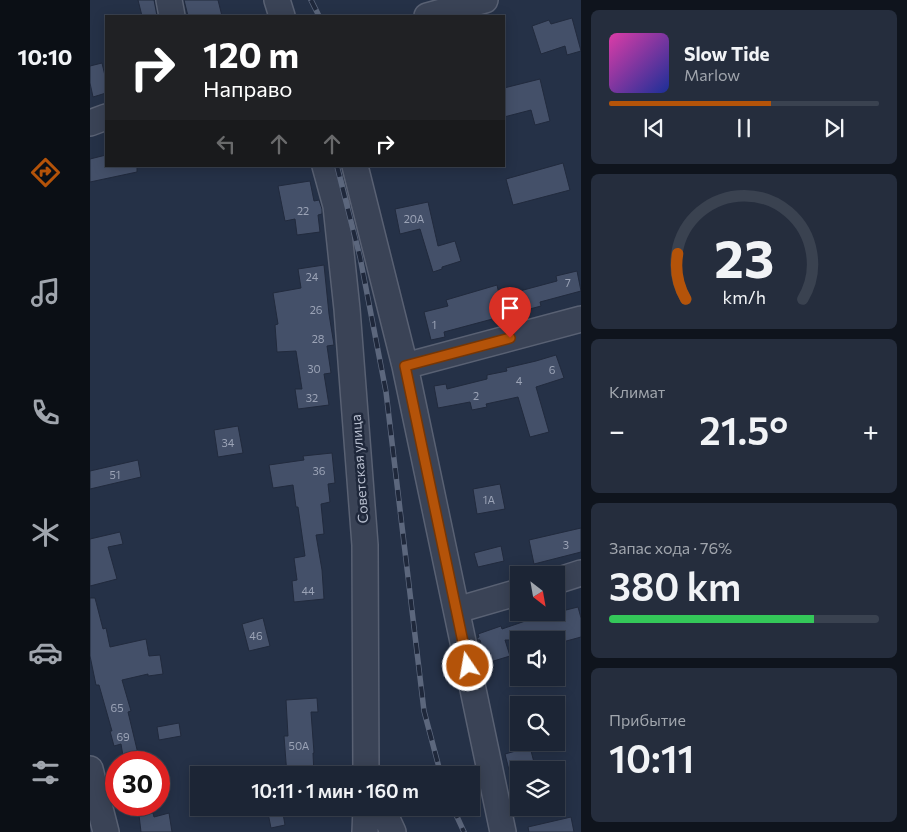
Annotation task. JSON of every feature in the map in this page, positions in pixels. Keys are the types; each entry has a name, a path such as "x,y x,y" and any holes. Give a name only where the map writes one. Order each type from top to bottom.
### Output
{"street":[{"path":"169,0 172,15"},
{"path":"277,0 282,15"},
{"path":"431,15 485,0"},
{"path":"90,123 105,118"},
{"name":"Советская улица","path":"325,167 336,206 347,308 365,546 366,766"},
{"path":"354,167 405,366 503,832"},
{"path":"405,366 581,319"},
{"path":"565,578 581,573"},
{"path":"457,610 510,595"},
{"path":"90,769 106,832"},
{"path":"365,832 366,816"},
{"path":"386,816 393,832"}],"building":[{"path":"138,0 154,0 157,15 142,15"},
{"path":"184,0 218,0 222,15 188,15"},
{"path":"572,18 581,51 567,55 565,46 541,54 532,26 549,20 551,24"},
{"path":"102,63 105,76 105,93 93,97 90,83 90,66"},
{"path":"540,79 550,121 535,125 531,110 505,117 505,88"},
{"path":"105,155 105,167 137,167 137,172 90,182 90,159"},
{"path":"563,163 570,190 513,205 506,179"},
{"path":"310,181 314,201 319,200 322,209 322,214 318,215 320,232 297,235 295,219 285,221 278,186"},
{"path":"428,202 438,246 455,241 461,261 433,272 420,229 400,234 395,209"},
{"path":"324,265 334,345 327,346 331,373 324,374 329,405 298,409 295,389 302,389 296,351 277,352 275,325 278,324 273,293 301,288 298,269"},
{"path":"577,271 581,291 540,302 541,306 444,332 445,337 431,340 424,312 448,306 446,300 497,285 499,294 515,289 516,292 557,281 556,276"},
{"path":"556,355 564,378 536,387 549,432 530,437 518,397 486,404 487,407 472,410 470,402 438,408 434,386 446,384 447,389 487,379 487,375 507,371 506,368"},
{"path":"238,426 243,453 218,457 214,430"},
{"path":"332,453 335,483 328,484 330,502 321,504 324,534 316,535 322,570 324,599 294,602 292,581 297,580 294,558 305,556 298,507 296,507 293,485 273,488 269,465 304,460 303,456"},
{"path":"138,460 141,477 90,489 90,471"},
{"path":"500,484 505,509 477,514 473,489"},
{"path":"581,528 581,552 534,564 529,540"},
{"path":"120,532 123,544 108,547 117,579 90,586 90,539"},
{"path":"501,546 504,561 478,567 474,553"},
{"path":"90,598 95,598 103,629 106,628 110,647 146,639 149,656 160,655 163,674 148,676 148,674 122,680 131,711 128,712 137,751 122,751 121,744 114,746 110,731 112,731 99,685 96,685 90,656"},
{"path":"578,607 581,618 581,637 565,641 565,631 510,631 510,640 505,640 510,656 487,663 480,640 477,640 478,634 501,626 502,629 525,621 565,621 565,610"},
{"path":"263,618 270,646 249,651 242,624"},
{"path":"317,698 318,712 311,712 314,766 286,766 284,736 288,736 286,700"},
{"path":"179,723 181,736 159,740 157,727"},
{"path":"516,751 531,751 534,761 510,761 509,770 505,754"},
{"path":"139,816 169,816 172,832 141,832"},
{"path":"269,816 283,816 285,825 271,828"},
{"path":"571,817 574,832 529,832 528,827"}],"railway":[{"path":"311,0 318,15"},
{"path":"337,167 360,257 386,392 424,711 439,766"},
{"path":"457,816 464,832"}],"route":[{"path":"468,666 405,366 510,338"}]}
